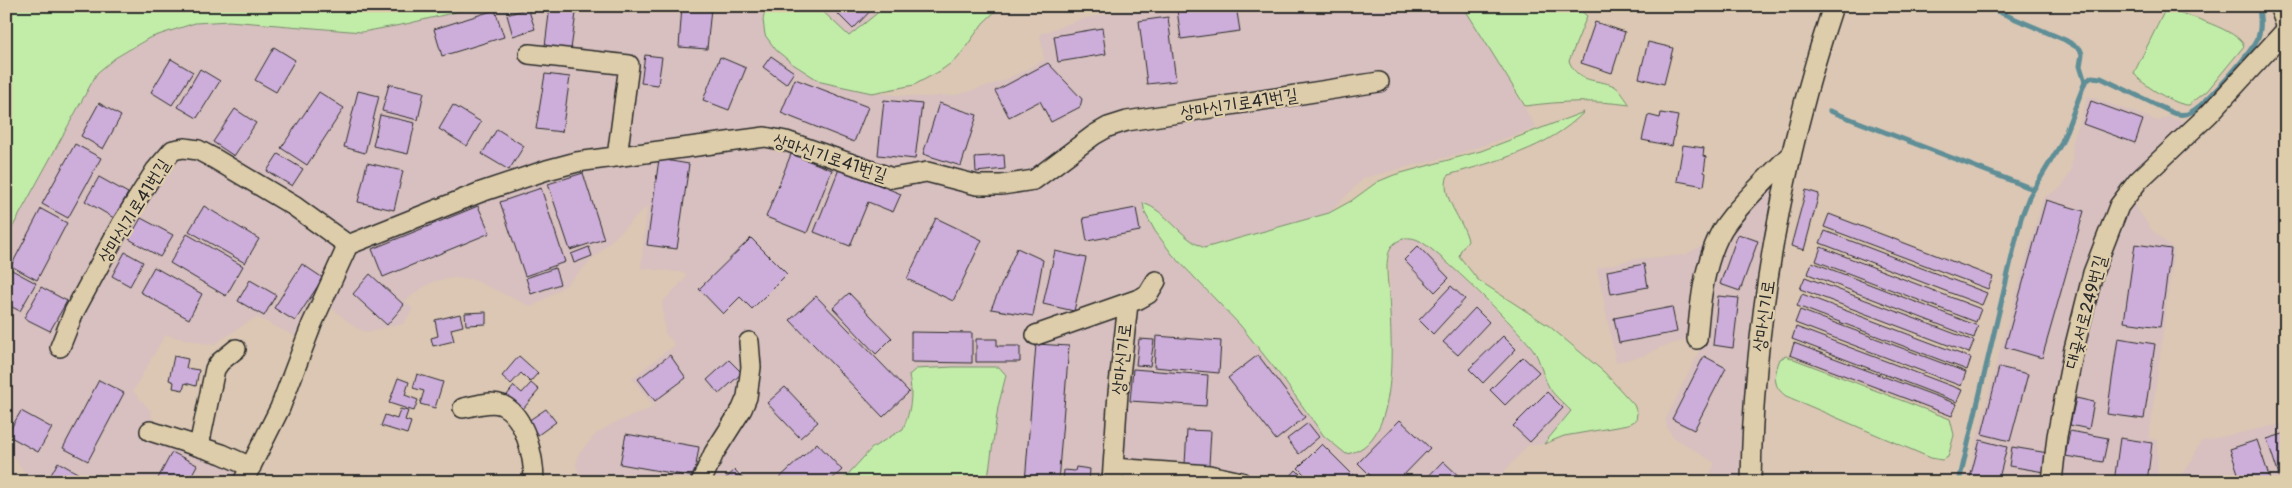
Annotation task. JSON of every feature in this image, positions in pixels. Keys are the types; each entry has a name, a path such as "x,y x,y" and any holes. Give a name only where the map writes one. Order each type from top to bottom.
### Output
{"street":[{"name":"상마신기로","path":"1751,482 1757,365 1775,238 1792,153 1833,6"},
{"path":"2279,6 2286,26"},
{"name":"대곶서로249번길","path":"2052,482 2057,436 2074,349 2093,273 2119,206 2138,181 2209,114 2286,30"},
{"path":"529,54 629,65 618,157"},
{"name":"상마신기로41번길","path":"60,346 74,312 122,225 155,171 173,150 184,148 198,150 215,159 294,206 348,245 481,192 577,162 750,139 774,138 892,178 927,172 977,185 1021,183 1034,180 1048,171 1101,131 1127,121 1379,82"},
{"name":"상마신기로","path":"1697,339 1705,281 1713,253 1723,229 1792,153"},
{"path":"150,431 199,446 247,474 280,408 312,324 348,245"},
{"path":"1128,304 1148,294 1156,281"},
{"name":"상마신기로","path":"1036,335 1128,304 1118,393 1112,475"},
{"path":"701,482 714,453 742,409 747,397 751,367 749,342"},
{"path":"199,446 214,370 220,362 236,350"},
{"path":"463,408 492,403 502,405 511,413 520,424 530,444 534,482"},
{"path":"1112,475 1209,475 1241,482"}],"shaded area":[{"path":"481,6 766,6 763,20 765,35 776,50 793,64 821,82 872,93 923,97 957,95 1003,81 1044,60 1040,34 1082,19 1133,9 1153,6 1244,6 1247,10 1255,11 1282,6 1463,6 1496,58 1536,128 1450,156 1364,178 1329,213 1204,248 1190,242 1143,204 1145,213 1172,254 1240,325 1335,447 1388,400 1391,359 1389,257 1392,246 1398,240 1408,237 1419,240 1434,250 1522,335 1536,353 1551,392 1572,411 1544,444 1527,446 1500,476 1498,482 984,482 988,477 998,407 1006,375 999,367 916,369 909,375 912,390 911,401 903,429 872,448 841,482 582,482 576,465 579,453 596,434 612,424 654,407 632,378 675,345 665,333 662,302 685,279 686,273 641,268 647,206 566,285 532,307 472,279 453,278 435,281 405,301 413,309 403,324 366,332 356,328 318,297 299,338 256,317 213,345 165,335 133,391 150,410 154,424 248,456 234,482 32,482 6,447 6,239 97,73 115,58 149,38 195,23 229,21 362,32 406,24"},
{"path":"817,6 886,6 849,37"},
{"path":"2088,96 2158,121 2167,117 2186,121 2188,127 2124,189 2049,482 1966,482 1996,365 2043,198 2061,188 2071,171 2073,141"},
{"path":"1782,173 1744,477 1742,482 1725,482 1711,472 1715,463 1672,436 1667,427 1666,419 1700,350 1689,339 1661,347 1643,356 1616,362 1597,268 1635,259 1685,255 1708,242 1763,195"},
{"path":"2134,204 2151,229 2174,250 2149,438 2157,440 2158,482 2059,482 2064,436 2098,280 2127,210"},
{"path":"2286,423 2286,482 2178,482 2202,441"}],"green space":[{"path":"6,6 481,6 406,24 362,32 229,21 195,23 149,38 115,58 97,73 6,239"},
{"path":"766,6 817,6 849,36 886,6 1001,6 983,23 958,58 940,71 914,85 872,93 821,82 793,64 776,50 765,35 763,20"},
{"path":"1463,6 1520,6 1581,11 1587,16 1569,61 1573,69 1589,80 1616,87 1630,105 1578,102 1525,106"},
{"path":"2170,9 2233,34 2244,46 2207,91 2189,105 2176,102 2159,94 2143,83 2134,73 2165,10"},
{"path":"1584,112 1570,125 1538,145 1503,159 1448,175 1446,183 1447,192 1468,241 1459,256 1478,280 1549,326 1604,372 1634,405 1637,413 1636,420 1628,425 1564,436 1544,444 1571,411 1549,387 1535,352 1498,310 1460,274 1427,246 1418,240 1407,238 1398,241 1391,247 1388,258 1391,361 1385,411 1377,432 1364,447 1346,454 1324,436 1283,379 1240,325 1172,254 1155,231 1145,213 1143,203 1159,212 1187,237 1204,248 1329,213 1351,201 1377,182 1394,175 1481,151"},
{"path":"1786,356 1950,419 1954,435 1948,457 1942,460 1931,458 1786,396 1776,384 1776,370 1780,359"},
{"path":"999,367 1006,375 998,407 988,478 984,482 841,482 872,448 903,429 910,402 909,375 916,369"}],"building":[{"path":"550,6 577,6 571,49 545,46"},
{"path":"682,6 711,8 707,49 679,47"},
{"path":"830,6 875,6 853,29"},
{"path":"1206,6 1236,6 1240,31 1181,39 1177,10"},
{"path":"528,8 535,29 513,36 507,15"},
{"path":"495,10 504,37 442,56 434,29"},
{"path":"1168,17 1176,81 1147,84 1139,21"},
{"path":"1595,22 1625,32 1612,73 1581,63"},
{"path":"1102,28 1106,54 1058,62 1054,36"},
{"path":"1648,42 1673,48 1664,84 1639,78"},
{"path":"274,47 295,60 276,92 255,80"},
{"path":"645,55 662,57 658,85 641,83"},
{"path":"771,56 794,72 786,84 763,67"},
{"path":"720,57 746,68 729,110 703,100"},
{"path":"171,59 193,72 172,105 151,92"},
{"path":"1048,63 1082,99 1080,107 1051,122 1040,101 1009,117 995,91"},
{"path":"200,69 220,81 197,118 178,107"},
{"path":"545,74 570,77 562,132 536,129"},
{"path":"795,79 868,107 854,142 781,113"},
{"path":"389,84 424,92 418,120 382,111"},
{"path":"358,91 379,96 365,153 344,147"},
{"path":"319,92 344,108 307,165 281,148"},
{"path":"884,100 922,104 915,159 878,155"},
{"path":"2091,101 2143,120 2135,143 2083,124"},
{"path":"99,103 121,116 103,149 81,136"},
{"path":"939,103 977,115 961,166 923,154"},
{"path":"453,105 481,122 467,146 439,129"},
{"path":"235,109 256,123 234,156 213,142"},
{"path":"1661,113 1678,116 1672,146 1642,140 1648,115 1660,118"},
{"path":"380,115 415,123 408,154 373,146"},
{"path":"497,129 524,146 509,170 482,154"},
{"path":"75,144 101,158 68,218 42,204"},
{"path":"1683,145 1704,148 1703,156 1706,157 1704,172 1706,173 1704,186 1677,181"},
{"path":"278,154 303,169 292,186 267,171"},
{"path":"791,154 832,170 807,233 766,217"},
{"path":"1004,155 1005,169 976,172 975,157"},
{"path":"659,159 689,164 677,249 647,245"},
{"path":"367,163 403,171 394,210 358,202"},
{"path":"839,169 901,194 893,212 868,202 850,246 814,232"},
{"path":"583,173 604,239 570,250 548,184"},
{"path":"99,177 128,193 114,218 85,201"},
{"path":"541,188 565,262 525,276 500,202"},
{"path":"1806,190 1819,194 1804,250 1791,246"},
{"path":"2046,200 2084,211 2042,358 2005,347"},
{"path":"204,206 259,239 245,263 189,231"},
{"path":"478,206 490,233 383,277 372,249"},
{"path":"1136,208 1140,231 1087,241 1083,218"},
{"path":"41,209 67,223 37,280 11,266"},
{"path":"1829,214 1993,277 1988,289 1824,227"},
{"path":"141,218 173,235 160,257 129,239"},
{"path":"936,218 982,240 953,301 907,279"},
{"path":"1825,231 1987,293 1982,305 1820,243"},
{"path":"187,234 243,266 226,296 170,263"},
{"path":"1738,234 1758,241 1740,291 1720,284"},
{"path":"751,238 787,274 752,309 740,297 723,314 699,289"},
{"path":"2135,244 2171,249 2160,327 2124,322"},
{"path":"1418,246 1449,278 1435,292 1404,260"},
{"path":"589,247 592,256 574,263 571,254"},
{"path":"1821,247 1981,309 1976,322 1816,261"},
{"path":"1017,248 1043,260 1033,316 991,309"},
{"path":"1055,251 1086,258 1074,311 1043,304"},
{"path":"125,252 143,262 130,286 112,276"},
{"path":"1812,262 1978,326 1974,338 1808,274"},
{"path":"302,264 323,278 295,321 274,308"},
{"path":"1644,264 1648,287 1611,294 1607,271"},
{"path":"154,267 202,294 189,319 140,292"},
{"path":"555,268 560,284 531,294 526,278"},
{"path":"10,269 36,283 20,311 6,304 6,275"},
{"path":"370,274 404,305 387,325 353,294"},
{"path":"1805,277 1974,341 1969,353 1800,289"},
{"path":"250,280 276,295 264,316 238,301"},
{"path":"1451,286 1465,299 1433,334 1419,320"},
{"path":"41,287 67,301 50,331 24,318"},
{"path":"849,293 892,338 876,354 833,308"},
{"path":"1802,294 1971,358 1967,370 1797,306"},
{"path":"816,296 909,392 883,417 790,320"},
{"path":"1718,296 1739,298 1733,348 1713,345"},
{"path":"1672,307 1677,332 1619,343 1614,318"},
{"path":"1475,308 1489,322 1458,355 1443,342"},
{"path":"1800,310 1966,372 1961,386 1795,323"},
{"path":"486,312 486,324 466,325 465,313"},
{"path":"460,314 463,326 451,329 454,341 433,346 431,338 438,336 435,320"},
{"path":"1796,327 1962,390 1957,402 1792,339"},
{"path":"911,332 972,333 972,363 911,362"},
{"path":"1156,336 1221,341 1219,373 1154,367"},
{"path":"1503,336 1516,349 1483,383 1469,369"},
{"path":"2118,338 2155,344 2144,419 2107,414"},
{"path":"976,339 997,339 997,346 1020,346 1020,362 976,362"},
{"path":"1139,339 1154,340 1150,366 1136,365"},
{"path":"1794,343 1957,404 1952,416 1790,355"},
{"path":"1036,344 1069,346 1058,482 1025,482"},
{"path":"670,355 686,378 655,401 638,379"},
{"path":"1258,355 1305,417 1276,440 1228,378"},
{"path":"174,356 188,359 186,368 199,370 196,386 185,383 183,390 173,388 174,382 169,380"},
{"path":"519,356 538,373 530,382 521,373 511,384 502,376"},
{"path":"1704,356 1726,368 1694,430 1672,419"},
{"path":"1523,357 1539,372 1505,405 1490,390"},
{"path":"729,360 742,373 719,394 707,380"},
{"path":"1999,367 2028,374 2010,441 1982,434"},
{"path":"1133,369 1208,375 1206,406 1130,401"},
{"path":"417,374 443,382 435,408 420,404 424,391 413,388"},
{"path":"398,378 409,382 405,395 418,400 414,411 389,403"},
{"path":"99,380 124,393 88,461 63,448"},
{"path":"531,383 539,390 523,409 507,395 514,386 522,393"},
{"path":"785,387 818,422 800,438 767,403"},
{"path":"1547,392 1563,408 1530,442 1513,426"},
{"path":"2076,398 2094,402 2089,429 2070,425"},
{"path":"400,409 408,411 405,420 411,422 407,434 381,426 385,415 397,419"},
{"path":"546,409 556,422 538,435 528,421"},
{"path":"21,411 52,428 38,452 7,435"},
{"path":"1400,420 1430,448 1397,482 1377,482 1358,463"},
{"path":"1308,423 1319,437 1299,454 1287,439"},
{"path":"1187,430 1211,431 1209,465 1185,464"},
{"path":"2070,431 2108,438 2103,462 2065,456"},
{"path":"2286,433 2286,482 2281,482 2267,439"},
{"path":"626,434 699,447 694,477 620,464"},
{"path":"2120,438 2152,443 2147,482 2114,482"},
{"path":"1980,440 2007,447 1998,482 1969,482"},
{"path":"2257,440 2271,482 2241,482 2230,449"},
{"path":"817,443 842,470 829,482 775,482"},
{"path":"1322,444 1360,482 1312,482 1298,468"},
{"path":"2012,447 2048,453 2044,472 2009,466"},
{"path":"172,452 197,465 188,482 156,482"},
{"path":"1443,461 1465,482 1423,482"},
{"path":"58,462 93,482 47,482"},
{"path":"1076,467 1090,469 1089,482 1063,482 1064,470 1075,471"},
{"path":"735,470 746,482 722,482"},
{"path":"1296,470 1304,478 1300,482 1285,482"}],"waterway":[{"path":"1985,6 2065,40 2080,49 2082,54 2080,66 2085,82"},
{"path":"1959,482 2021,218 2029,197 2061,144 2085,82 2092,77 2101,78 2173,113 2182,115 2189,113 2218,89 2254,44 2260,30 2259,6"},
{"path":"1830,111 2033,189"}]}
